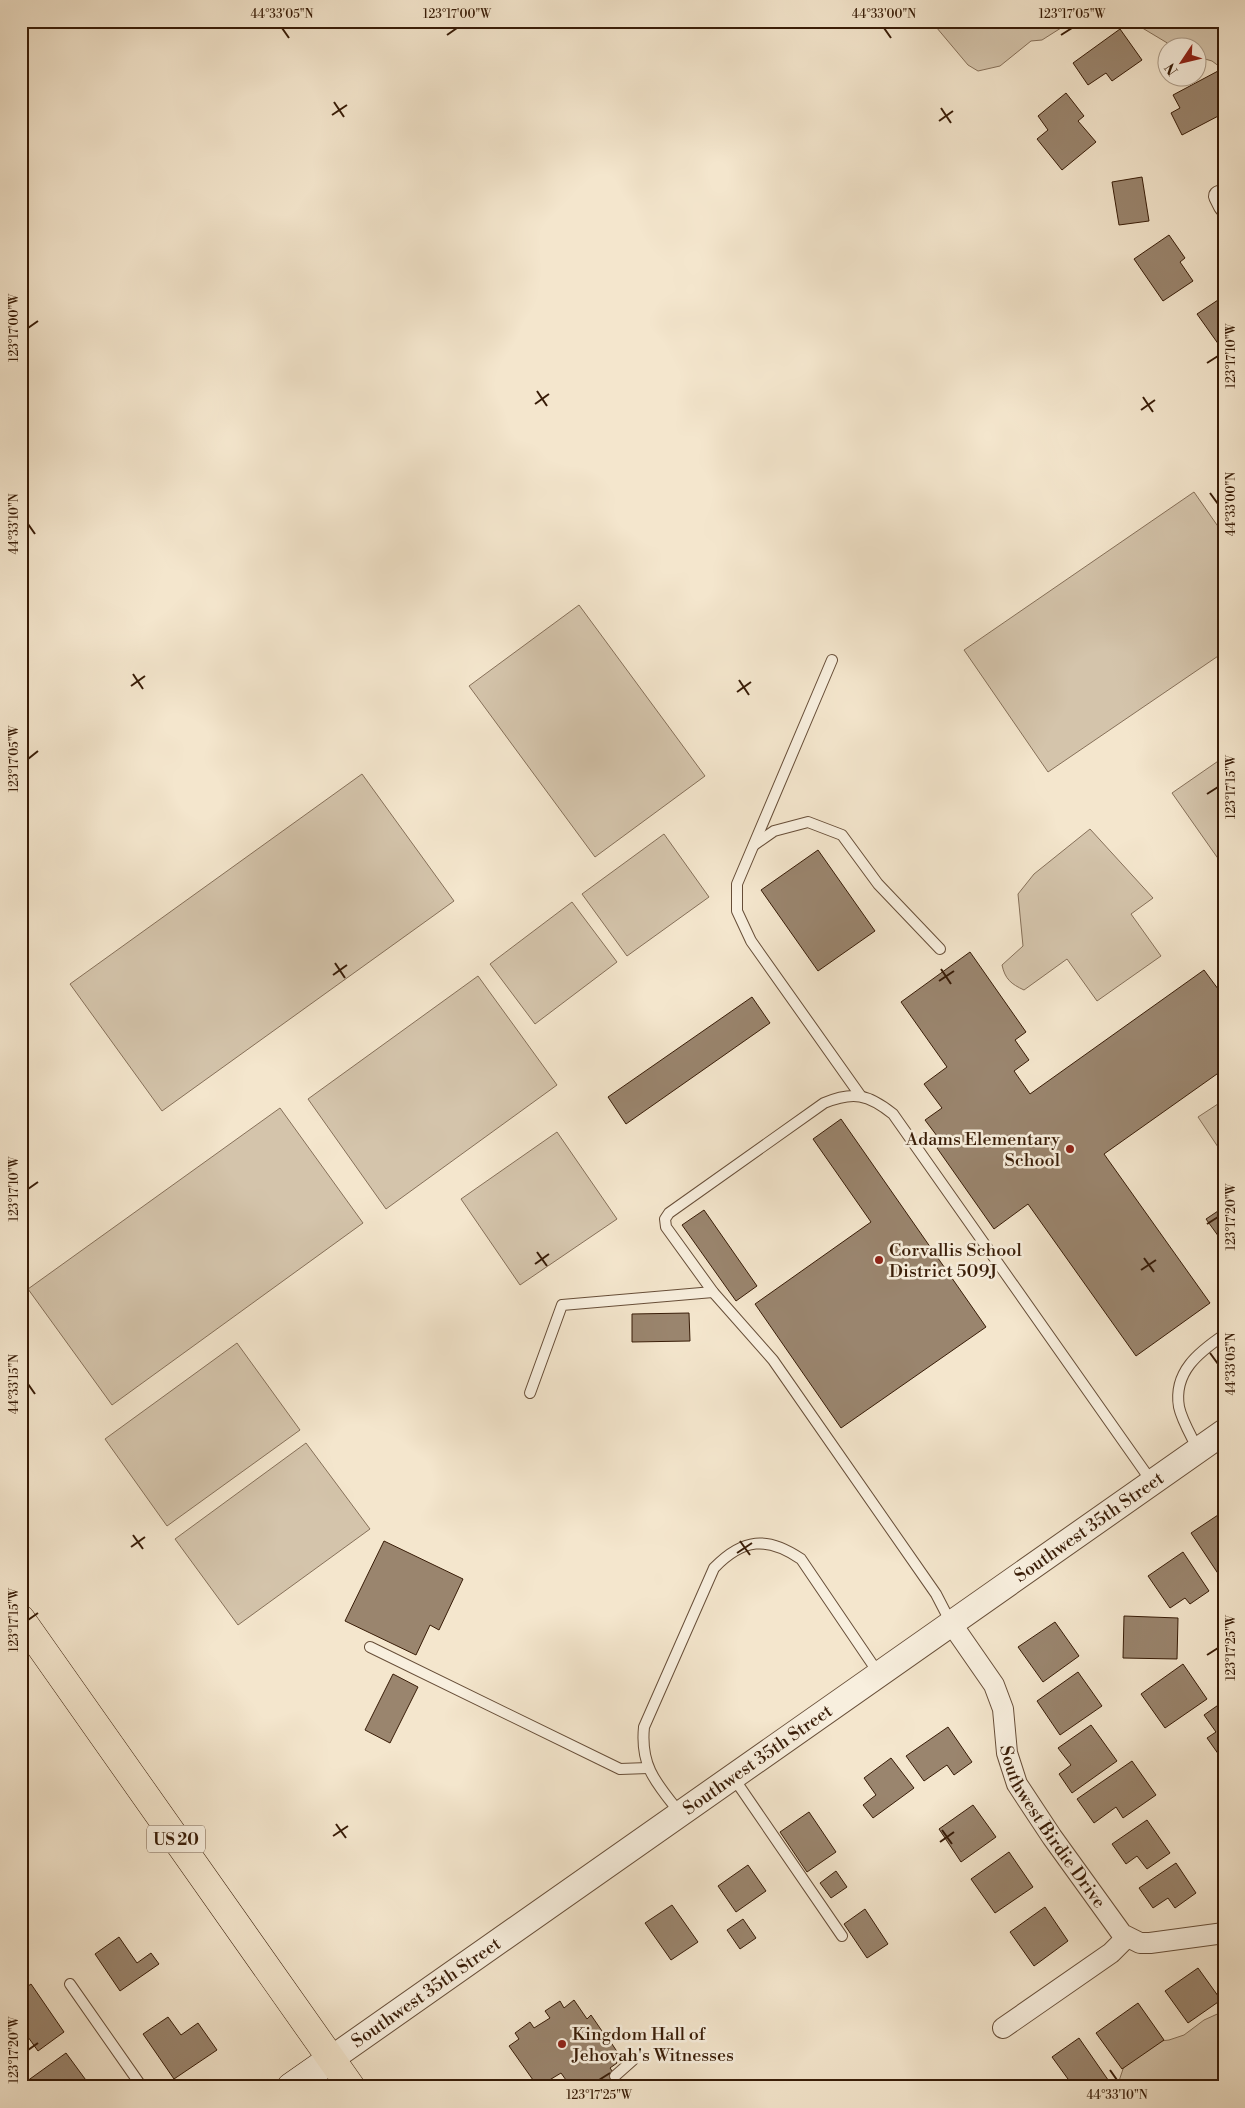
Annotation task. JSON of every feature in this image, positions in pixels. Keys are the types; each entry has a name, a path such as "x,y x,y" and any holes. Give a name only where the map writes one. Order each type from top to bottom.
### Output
{"highway":[{"name":"US 20","path":"21,1619 351,2087"}],"main road":[{"name":"Southwest 35th Street","path":"291,2087 332,2058"}],"street":[{"name":"Southwest 35th Street","path":"332,2058 1224,1432"},
{"name":"Southwest Birdie Drive","path":"951,1623 994,1685 1003,1709 1007,1753 1017,1784 1052,1837 1126,1938"},
{"path":"1003,2028 1111,1953 1126,1938 1140,1943 1150,1943 1224,1933"}],"lane":[{"path":"832,660 737,884 737,911 751,941 860,1095"},
{"path":"754,845 774,831 808,822 842,835 878,884 940,949"},
{"path":"951,1623 936,1594 773,1360 713,1292 666,1227 665,1219 669,1213 824,1104 841,1096 860,1095 878,1102 893,1114 1152,1482"},
{"path":"530,1393 562,1305 713,1292"},
{"path":"1198,1450 1179,1407 1179,1386 1186,1366 1201,1350 1224,1335"},
{"path":"680,1813 651,1776 644,1756 644,1727 714,1568 728,1554 739,1547 752,1544 772,1544 785,1548 801,1559 878,1674"},
{"path":"370,1647 620,1769 648,1768"},
{"path":"732,1776 842,1936"},
{"path":"70,1984 142,2087"},
{"path":"615,2076 633,2060"}],"shaded area":[{"path":"931,21 1072,21 1042,40 1031,41 1000,66 978,71 968,65"},
{"path":"1093,21 1224,21 1224,70 1208,60 1208,38 1159,38 1134,23 1122,22 1110,25"},
{"path":"1194,492 1224,535 1224,652 1048,772 964,650"},
{"path":"579,605 705,776 595,857 469,686"},
{"path":"1224,757 1224,867 1172,793"},
{"path":"362,774 454,901 162,1111 70,984"},
{"path":"1090,829 1153,898 1131,914 1161,956 1097,1001 1067,959 1024,990 1009,981 1002,965 1023,946 1018,894 1034,874"},
{"path":"664,834 709,897 627,956 582,894"},
{"path":"572,902 617,962 535,1024 490,964"},
{"path":"478,976 557,1085 386,1209 308,1099"},
{"path":"1224,1100 1224,1156 1198,1117"},
{"path":"280,1108 363,1223 112,1405 28,1289"},
{"path":"557,1132 617,1219 520,1285 461,1199"},
{"path":"237,1343 300,1430 167,1526 105,1439"},
{"path":"306,1443 370,1529 238,1625 175,1539"},
{"path":"1224,2011 1224,2087 1117,2087 1126,2060 1143,2043 1169,2040 1184,2035 1204,2020"}],"building":[{"path":"1120,29 1142,60 1112,81 1106,73 1088,85 1073,63"},
{"path":"1218,71 1224,82 1224,113 1182,135 1171,113 1180,108 1173,95 1186,88 1208,88 1208,76"},
{"path":"1066,93 1084,116 1078,121 1096,142 1062,170 1037,139 1048,130 1038,116"},
{"path":"1142,177 1149,221 1119,225 1112,182"},
{"path":"1169,235 1185,258 1180,262 1193,281 1163,301 1134,259"},
{"path":"1221,298 1224,302 1224,352 1197,314"},
{"path":"818,850 875,931 818,971 761,890"},
{"path":"970,952 1026,1032 1015,1040 1029,1060 1014,1071 1030,1094 1204,970 1224,997 1224,1069 1104,1154 1210,1303 1136,1356 1028,1204 994,1229 937,1148 943,1144 925,1120 942,1108 924,1084 947,1067 901,1002"},
{"path":"752,997 770,1023 626,1124 608,1097"},
{"name":"Corvallis School District 509J","path":"841,1119 986,1327 841,1428 755,1304 871,1222 813,1139"},
{"path":"1224,1207 1224,1244 1206,1219"},
{"path":"704,1210 757,1286 736,1301 682,1225"},
{"path":"689,1313 690,1341 632,1342 632,1314"},
{"path":"1224,1511 1224,1576 1221,1578 1191,1533"},
{"path":"384,1541 463,1579 439,1630 430,1625 416,1655 345,1621"},
{"path":"1183,1552 1209,1591 1190,1604 1185,1598 1170,1608 1148,1576"},
{"path":"1124,1616 1178,1618 1177,1659 1123,1658"},
{"path":"1055,1622 1079,1656 1043,1682 1018,1647"},
{"path":"1183,1664 1207,1699 1165,1728 1141,1694"},
{"path":"1078,1672 1102,1706 1060,1735 1037,1701"},
{"path":"393,1674 418,1687 390,1743 365,1730"},
{"path":"1224,1701 1224,1752 1219,1755 1207,1738 1216,1732 1204,1715"},
{"path":"1091,1725 1117,1761 1072,1793 1059,1774 1071,1765 1058,1748"},
{"path":"948,1727 972,1762 954,1775 947,1765 924,1781 906,1756"},
{"path":"891,1758 914,1788 873,1818 863,1805 876,1795 864,1778"},
{"path":"1132,1761 1156,1795 1123,1818 1116,1807 1094,1823 1077,1799"},
{"path":"973,1805 996,1837 961,1862 939,1829"},
{"path":"809,1812 836,1852 807,1872 780,1832"},
{"path":"1147,1820 1170,1853 1147,1869 1137,1856 1126,1864 1112,1844"},
{"path":"1009,1852 1033,1887 995,1913 971,1879"},
{"path":"1176,1863 1196,1893 1175,1908 1168,1898 1153,1908 1139,1888"},
{"path":"748,1865 766,1891 736,1912 718,1886"},
{"path":"836,1871 847,1887 831,1898 820,1883"},
{"path":"672,1905 698,1942 671,1960 645,1923"},
{"path":"1045,1907 1068,1941 1034,1966 1010,1932"},
{"path":"865,1909 888,1944 867,1958 844,1924"},
{"path":"743,1919 756,1938 740,1949 727,1930"},
{"path":"119,1937 137,1963 151,1953 159,1964 120,1991 95,1954"},
{"path":"1198,1968 1221,2000 1188,2023 1165,1991"},
{"path":"31,1984 64,2032 38,2051 28,2037 21,2041 21,1991"},
{"name":"Kingdom Hall of Jehovah's Witnesses","path":"574,2000 587,2019 591,2015 602,2031 598,2034 603,2042 608,2038 618,2053 613,2057 617,2063 610,2068 622,2085 619,2087 571,2087 561,2073 538,2087 509,2046 519,2039 515,2033 530,2022 534,2028 550,2018 545,2011 560,2001 564,2008"},
{"path":"1138,2003 1164,2040 1122,2069 1096,2033"},
{"path":"168,2017 181,2035 198,2023 217,2050 174,2079 143,2034"},
{"path":"1079,2038 1113,2087 1061,2087 1060,2085 1068,2079 1052,2057"},
{"path":"66,2053 91,2087 25,2087 23,2084"}],"place":[{"name":"Adams Elementary School","path":"1070,1149"},
{"name":"Corvallis School District 509J","path":"879,1260"},
{"name":"Kingdom Hall of Jehovah's Witnesses","path":"562,2044"}]}
